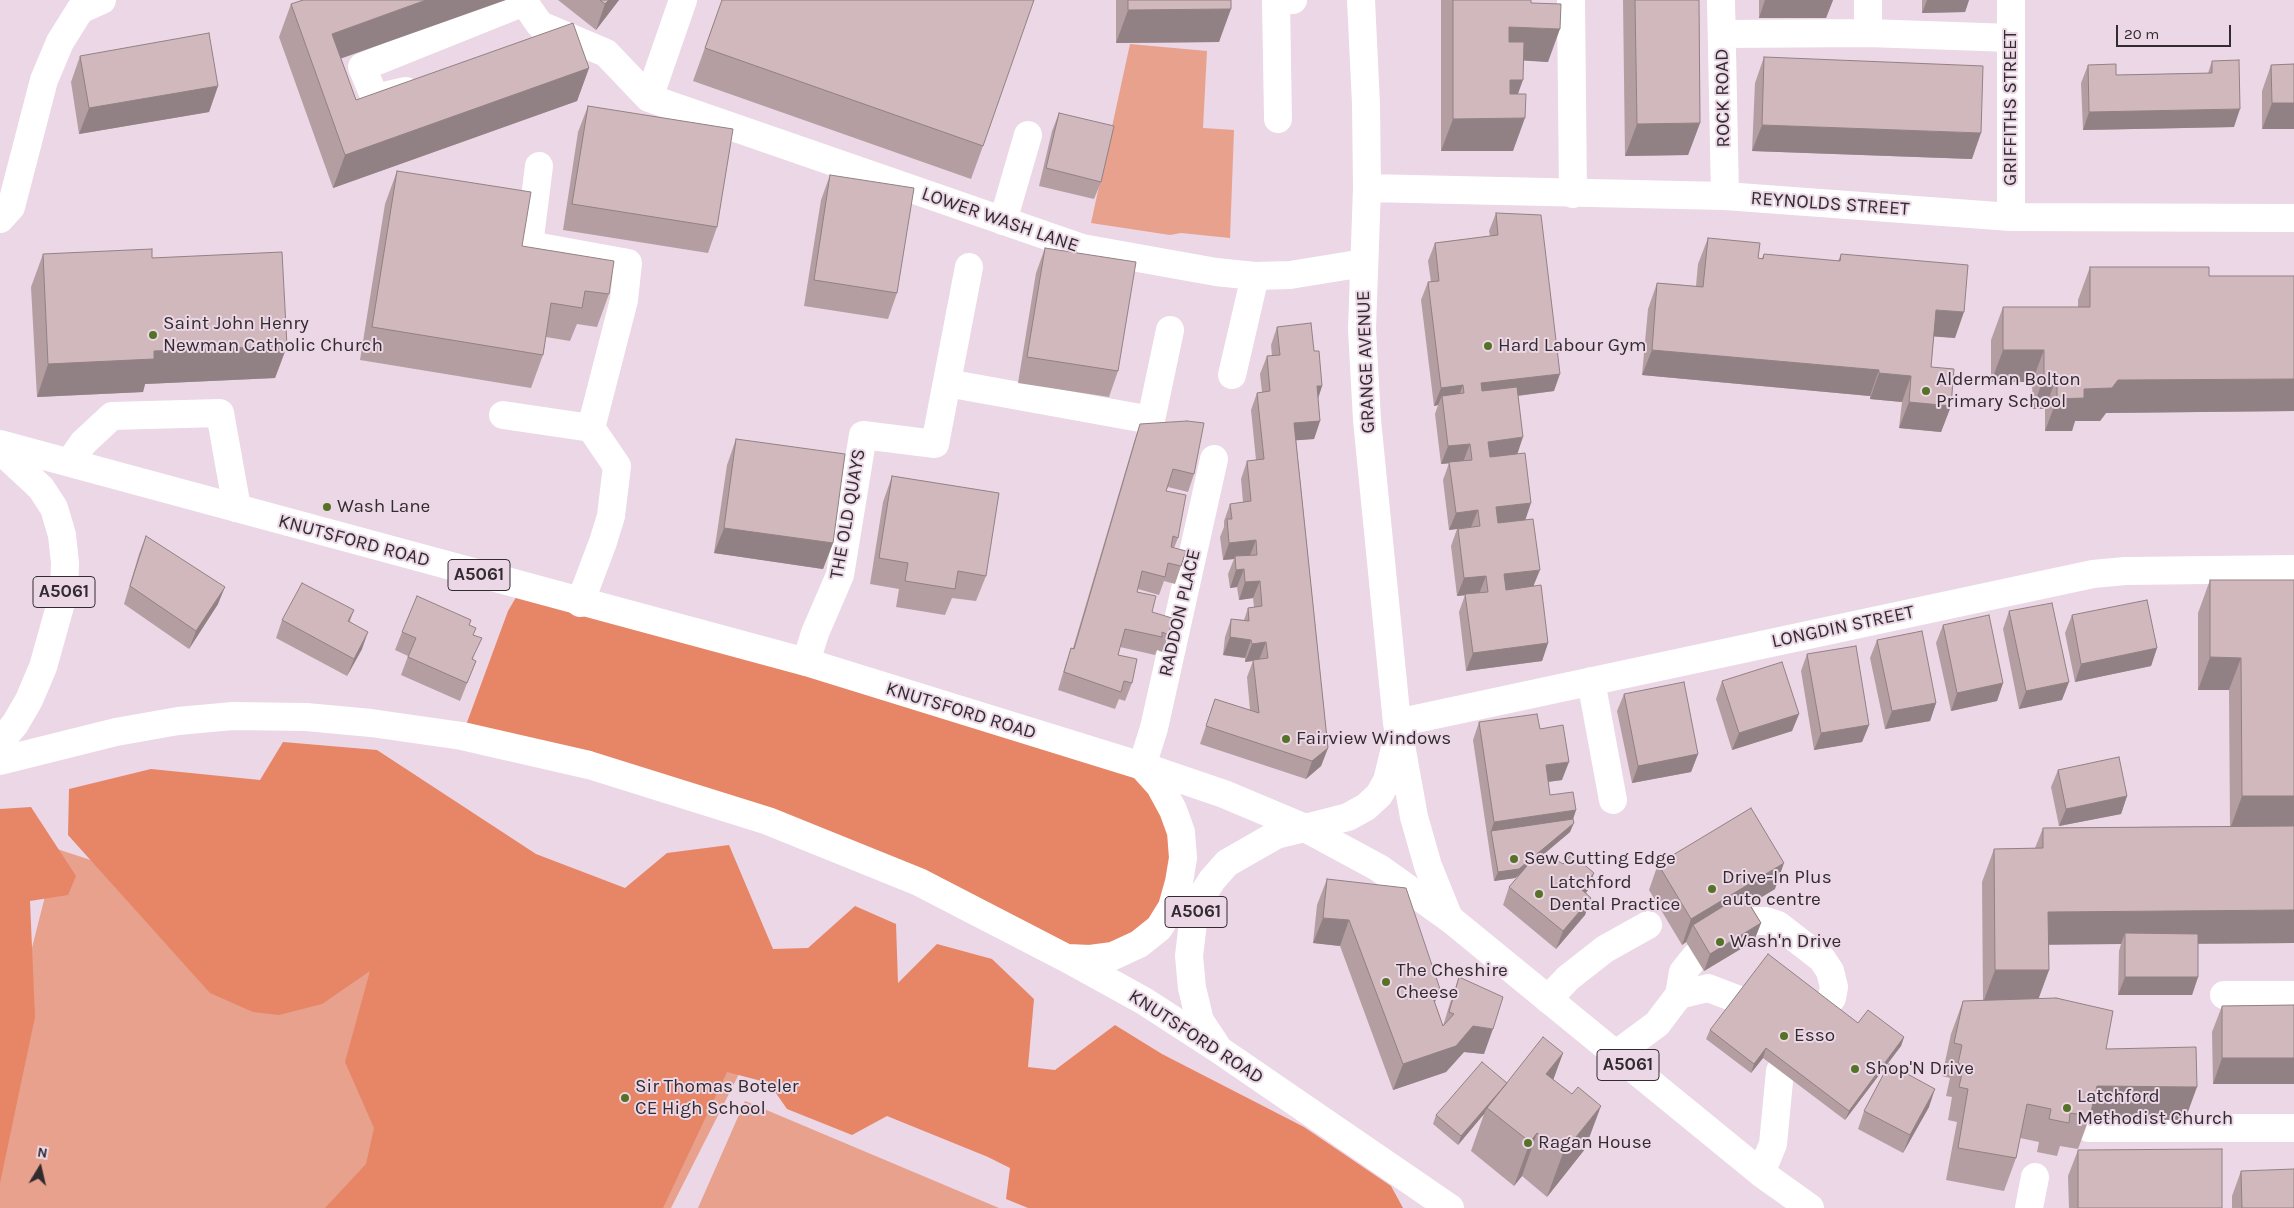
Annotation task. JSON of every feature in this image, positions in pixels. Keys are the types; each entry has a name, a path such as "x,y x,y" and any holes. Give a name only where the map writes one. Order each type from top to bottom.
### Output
{"main road":[{"path":"0,219 10,208 39,96 60,42 80,10 102,0"},
{"path":"433,82 375,98 362,67 524,2 540,25 606,53 649,98 683,0"},
{"path":"1278,119 1276,1 1293,0"},
{"name":"GRANGE AVENUE","path":"1360,0 1366,104 1367,188 1363,370 1397,723 1414,817 1428,866 1450,918"},
{"path":"1571,0 1573,194"},
{"name":"ROCK ROAD","path":"1721,0 1725,196"},
{"path":"1868,0 1868,33"},
{"name":"GRIFFITHS STREET","path":"2011,0 2011,217"},
{"path":"1722,34 1868,33 2011,38"},
{"path":"530,48 567,38"},
{"name":"LOWER WASH LANE","path":"649,98 1082,248 1216,272 1255,276 1290,275 1364,263"},
{"path":"1003,221 1028,136"},
{"path":"538,166 529,245 628,263 624,300 590,428"},
{"name":"REYNOLDS STREET","path":"1367,188 1725,196 2011,217 2294,218"},
{"name":"THE OLD QUAYS","path":"806,662 815,633 840,575 863,435 935,444 969,267"},
{"path":"1232,375 1255,276"},
{"path":"947,383 1151,420 1170,330"},
{"path":"70,462 83,443 112,416 220,413 237,508"},
{"path":"503,415 590,428 617,466 608,524 580,602"},
{"name":"KNUTSFORD ROAD","path":"0,444 806,662 1142,766 1224,794 1305,828 1379,868 1450,918 1761,1173 1810,1208"},
{"name":"A5061","path":"0,450 41,488 54,508 62,535 65,563 64,592 54,634 29,700 15,724 0,742"},
{"name":"RADDON PLACE","path":"1142,766 1154,728 1214,459"},
{"name":"LONGDIN STREET","path":"1397,723 2093,574 2125,571 2294,569"},
{"path":"1591,681 1613,800"},
{"name":"KNUTSFORD ROAD","path":"0,761 116,732 178,721 233,716 306,717 371,723 462,736 589,765 768,820 918,882 1066,958 1144,1001 1218,1049 1445,1207"},
{"name":"GRANGE AVENUE","path":"1305,828 1348,817 1379,795 1392,765 1397,723"},
{"path":"1066,958 1090,959 1113,956 1131,948 1159,928 1172,907 1183,858 1181,832 1173,810 1160,786 1142,766"},
{"name":"A5061","path":"1218,1049 1200,1021 1192,988 1189,956 1193,922 1200,899 1212,880 1227,863 1276,835 1305,828"},
{"path":"1616,1055 1657,1024 1679,995 1683,972 1695,957 1754,921 1766,921 1778,925 1822,959 1830,971 1834,987 1832,998 1795,1043 1780,1071 1773,1144 1761,1173"},
{"path":"1548,999 1568,978 1605,949 1648,926"},
{"path":"1679,995 1708,988 1737,999 1795,1043"},
{"path":"2224,995 2294,995"},
{"path":"2089,1128 2294,1128"},
{"path":"2029,1208 2036,1177"}],"shaded area":[{"path":"1130,44 1207,51 1203,128 1234,130 1230,238 1181,233 1170,235 1091,223"},
{"path":"522,587 1142,766 1173,810 1172,907 1090,959 918,882 462,736 508,611"},
{"name":"Sir Thomas Boteler CE High School","path":"283,742 377,750 536,854 625,888 667,853 729,845 773,949 808,948 855,906 896,924 898,983 937,944 992,959 1034,999 1028,1067 1055,1070 1115,1025 1162,1054 1304,1127 1391,1186 1403,1208 1028,1208 1006,1199 1010,1168 988,1157 887,1116 852,1135 787,1109 769,1083 727,1072 663,1208 325,1208 366,1164 374,1128 345,1062 370,971 322,1004 279,1015 253,1012 210,993 68,835 69,789 151,769 260,780"},
{"path":"31,807 76,876 68,895 30,901 35,1017 0,1183 0,809"},
{"path":"57,849 740,1072 671,1208 0,1208 0,1074"},
{"path":"745,1101 999,1208 698,1208"}],"building":[{"path":"303,0 426,0 332,34 356,100 573,23 589,68 345,155 291,4"},
{"path":"600,0 609,0 605,4"},
{"path":"722,0 1034,0 983,146 705,48"},
{"path":"1128,0 1231,0 1231,9 1128,10"},
{"path":"1453,0 1531,0 1531,3 1561,4 1560,29 1509,27 1509,42 1524,42 1523,80 1510,80 1510,94 1526,94 1525,118 1453,119"},
{"path":"1635,0 1699,0 1700,123 1637,124"},
{"path":"209,33 218,86 89,108 80,56"},
{"path":"1764,57 1983,66 1981,133 1762,125"},
{"path":"2239,60 2240,109 2089,112 2088,65 2116,64 2116,75 2212,73 2212,61"},
{"path":"2294,64 2294,103 2272,103 2271,65"},
{"path":"588,106 733,129 717,227 572,204"},
{"path":"1059,113 1114,126 1101,182 1046,168"},
{"path":"397,171 531,192 522,246 614,261 609,294 585,291 582,308 551,303 543,355 372,327"},
{"path":"830,175 914,188 897,293 814,280"},
{"path":"1496,213 1541,215 1560,374 1481,383 1482,391 1517,387 1523,437 1488,442 1490,457 1525,453 1531,503 1496,507 1498,523 1533,519 1540,570 1504,574 1506,590 1541,585 1548,643 1473,653 1465,594 1488,592 1486,576 1464,578 1458,529 1480,526 1478,510 1456,513 1449,462 1472,460 1470,444 1448,446 1442,396 1464,393 1463,385 1441,388 1428,282 1439,281 1435,243 1498,235"},
{"path":"1708,238 1760,243 1758,258 1763,259 1764,254 1840,261 1841,254 1968,265 1964,312 1936,310 1931,367 1954,369 1951,406 1909,402 1911,376 1879,373 1879,370 1652,350 1657,283 1703,287"},
{"path":"1045,248 1136,262 1118,371 1027,357"},
{"name":"Saint John Henry Newman Catholic Church","path":"152,249 152,258 282,252 287,346 154,351 154,359 48,364 43,254"},
{"path":"2090,267 2209,267 2209,276 2294,276 2294,379 2118,380 2112,388 2084,389 2084,398 2057,399 2057,376 2044,376 2044,350 2003,350 2003,307 2090,307"},
{"path":"1311,323 1314,351 1319,351 1322,386 1317,386 1320,421 1294,423 1328,748 1312,761 1206,726 1215,699 1259,713 1253,660 1268,658 1266,642 1252,644 1251,640 1230,637 1231,619 1249,621 1248,608 1262,606 1260,581 1245,582 1244,569 1236,570 1235,556 1257,555 1256,540 1229,543 1227,519 1232,519 1230,504 1251,501 1247,461 1264,459 1257,393 1270,391 1267,356 1280,355 1277,327"},
{"path":"1187,421 1204,423 1194,474 1173,469 1166,491 1186,495 1178,538 1173,536 1171,547 1186,551 1181,566 1168,563 1165,577 1142,571 1137,592 1156,596 1152,612 1172,618 1169,635 1162,632 1162,637 1125,629 1118,655 1137,659 1132,683 1124,681 1121,692 1064,672 1071,648 1074,649 1140,424"},
{"path":"736,439 845,454 833,543 724,528"},
{"path":"892,476 999,493 986,576 958,571 955,589 905,581 908,563 879,558"},
{"path":"146,536 225,587 196,631 130,586"},
{"path":"2210,580 2294,580 2294,796 2242,796 2241,658 2210,657"},
{"path":"302,583 354,610 348,621 368,632 354,659 282,620"},
{"path":"417,596 471,620 469,625 476,628 473,635 482,638 472,659 476,661 467,683 408,657 416,638 402,632"},
{"path":"2147,600 2157,648 2081,664 2072,615"},
{"path":"2052,603 2069,682 2026,691 2009,611"},
{"path":"1989,615 2003,683 1957,693 1943,625"},
{"path":"1922,631 1936,703 1892,711 1877,640"},
{"path":"1856,646 1869,725 1821,733 1807,654"},
{"path":"1782,662 1799,714 1739,733 1722,681"},
{"path":"1684,682 1698,754 1638,766 1624,694"},
{"path":"1537,714 1540,729 1563,725 1569,762 1546,765 1550,795 1573,792 1576,810 1494,822 1479,722"},
{"path":"2119,757 2127,796 2066,809 2058,770"},
{"path":"1751,808 1784,863 1691,919 1658,864"},
{"name":"Sew Cutting Edge","path":"1573,819 1574,823 1519,869 1498,872 1491,831"},
{"path":"2294,826 2294,910 2048,912 2049,970 1995,970 1994,849 2043,848 2043,828"},
{"path":"1538,853 1551,864 1555,859 1563,864 1572,854 1594,873 1581,889 1591,898 1563,931 1509,887"},
{"path":"1327,879 1406,888 1440,989 1431,992 1443,1026 1454,1014 1449,1012 1459,977 1503,997 1493,1029 1473,1026 1456,1046 1403,1064 1349,920 1323,918"},
{"path":"1743,894 1761,923 1710,954 1693,925"},
{"path":"2125,933 2198,934 2198,977 2125,977"},
{"name":"Esso","path":"1768,954 1858,1023 1868,1010 1904,1037 1849,1111 1766,1048 1754,1064 1710,1030"},
{"name":"Latchford Methodist Church","path":"2056,998 2113,1011 2106,1049 2196,1047 2197,1087 2097,1086 2090,1116 2070,1113 2069,1123 2049,1119 2051,1109 2027,1104 2016,1158 1958,1148 1968,1089 1959,1087 1964,1064 1958,1064 1962,1045 1954,1043 1963,1001"},
{"path":"2294,1005 2294,1058 2222,1058 2222,1006"},
{"path":"1543,1037 1563,1053 1546,1074 1572,1094 1578,1087 1601,1106 1563,1153 1537,1133 1530,1142 1487,1108"},
{"path":"1482,1062 1507,1083 1461,1136 1436,1115"},
{"path":"1889,1064 1935,1089 1910,1135 1864,1111"},
{"path":"2222,1149 2222,1208 2078,1208 2078,1150"},
{"path":"2294,1169 2294,1208 2242,1208 2241,1171"}],"place":[{"name":"Saint John Henry Newman Catholic Church","path":"153,335"},
{"name":"Hard Labour Gym","path":"1488,346"},
{"name":"Alderman Bolton Primary School","path":"1926,391"},
{"name":"Wash Lane","path":"327,507"},
{"name":"Fairview Windows","path":"1286,739"},
{"name":"Sew Cutting Edge","path":"1514,859"},
{"name":"Drive-In Plus auto centre","path":"1712,889"},
{"name":"Latchford Dental Practice","path":"1539,894"},
{"name":"Wash'n Drive","path":"1720,942"},
{"name":"The Cheshire Cheese","path":"1386,982"},
{"name":"Esso","path":"1784,1036"},
{"name":"Shop'N Drive","path":"1855,1069"},
{"name":"Sir Thomas Boteler CE High School","path":"625,1098"},
{"name":"Latchford Methodist Church","path":"2067,1108"},
{"name":"Ragan House","path":"1528,1143"}]}
